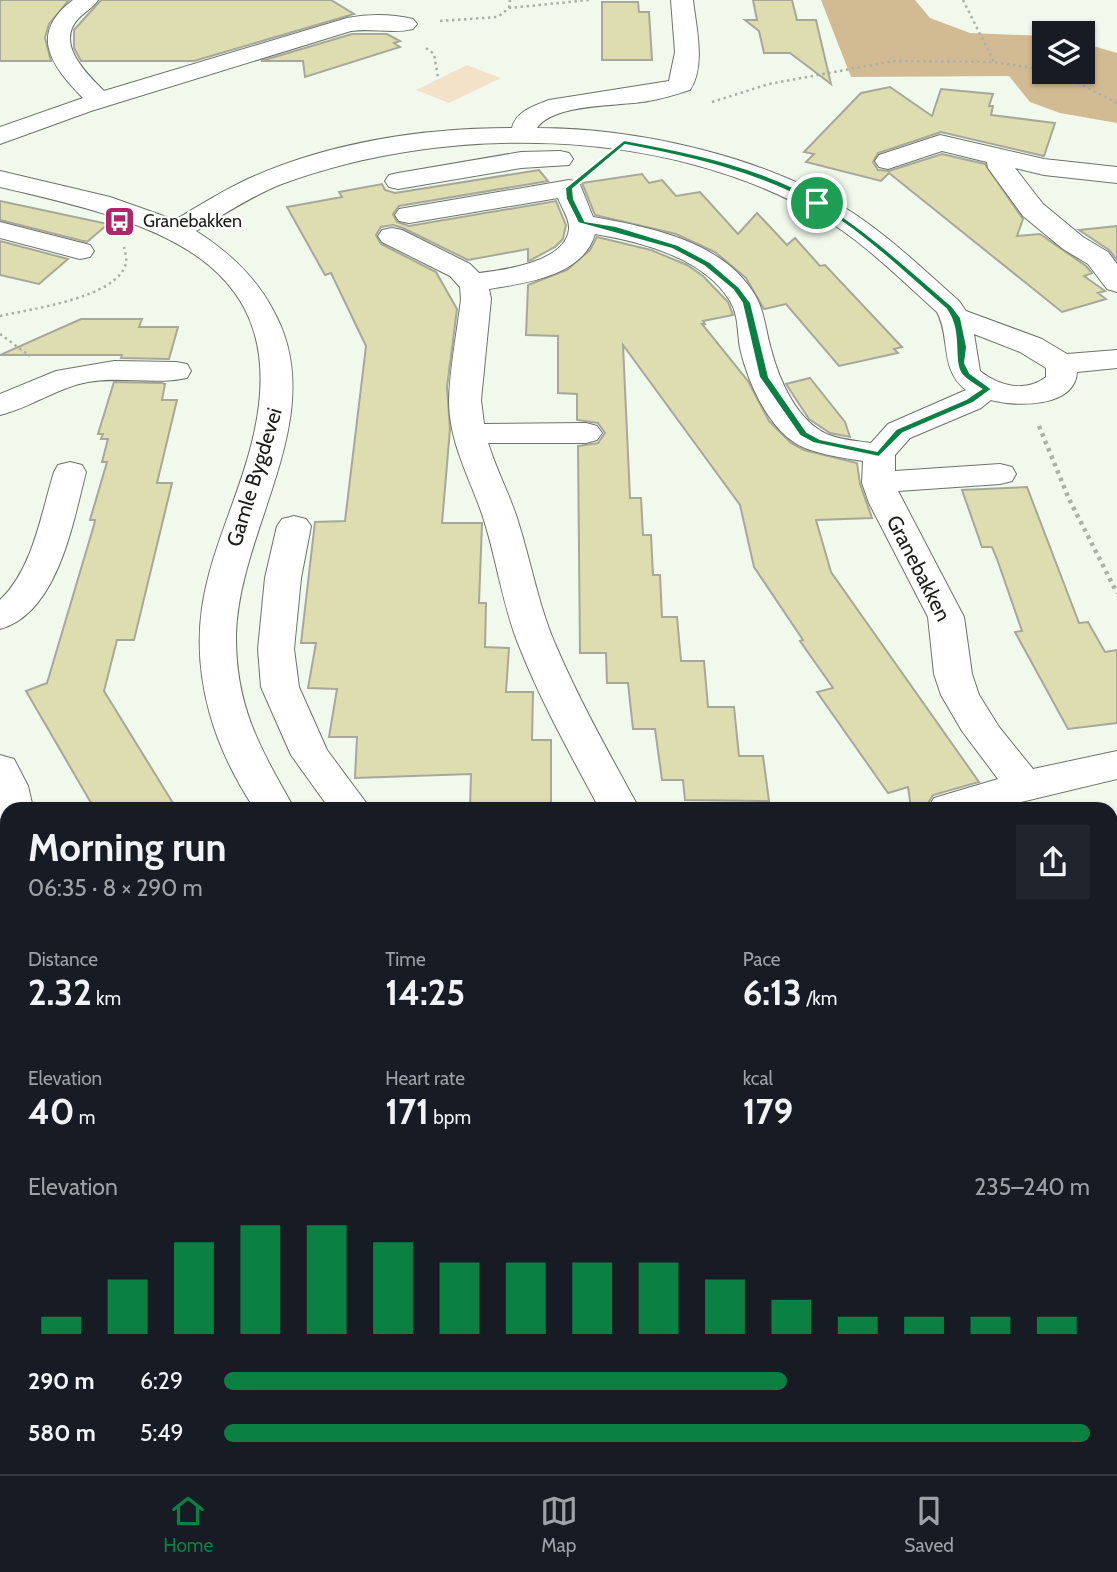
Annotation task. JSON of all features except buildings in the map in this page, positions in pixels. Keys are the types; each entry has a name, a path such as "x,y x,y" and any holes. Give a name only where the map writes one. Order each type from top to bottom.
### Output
{"street":[{"path":"88,0 76,8 62,27 57,47 65,65 99,100"},
{"path":"523,135 526,122 542,111 607,99 651,95 681,85 687,52 681,0"},
{"path":"0,136 99,100 347,25 370,21 405,24"},
{"path":"177,231 244,192 311,166 405,144 523,135 624,143 668,150 730,167 789,189 828,209 949,307 957,318 963,347 961,363 966,374 987,389 1012,395 1028,395 1052,387 1059,382 1063,373 1060,364"},
{"path":"473,283 520,275 565,257 575,248 583,231 570,199 587,172 624,143"},
{"path":"888,161 940,144 1070,172 1117,175"},
{"path":"999,157 1001,168 1033,210 1073,243 1098,258 1117,283"},
{"path":"398,181 521,160 587,172"},
{"path":"587,172 400,226 460,270 473,283 476,299 465,400 469,435 499,517 518,591 537,645 561,698 616,802"},
{"name":"Gamle Bygdevei","path":"0,179 108,205 177,231 209,253 244,285 265,318 277,351 279,387 276,408 231,553 220,607 217,655 227,715 251,772 270,802"},
{"path":"582,223 613,228 655,240 691,255 736,289 747,303 764,377 803,434 879,469 945,476 1000,474"},
{"path":"0,230 80,251"},
{"path":"957,318 1032,346 1060,364 1117,359"},
{"path":"0,406 53,382 76,375 127,370 176,371"},
{"path":"879,469 900,431 970,401 987,389"},
{"path":"469,435 586,433"},
{"name":"Granebakken","path":"879,469 886,503 946,617 951,633 950,663 956,685 984,732 1026,786"},
{"path":"0,617 26,596 41,564 70,472"},
{"path":"294,526 283,578 276,649 280,687 310,755 345,802"},
{"path":"220,607 280,606"},
{"path":"969,802 1117,765"},
{"path":"0,769 12,802"}],"path":[{"path":"509,8 510,0"},
{"path":"405,24 499,17 509,8 589,0"},
{"path":"963,0 995,62"},
{"path":"707,103 769,84 894,61 995,62 1032,68"},
{"path":"1080,84 1117,103"},
{"path":"1028,395 1069,499 1117,593"}],"shaded area":[{"path":"821,0 915,0 930,18 970,33 1032,35 1032,84 1095,84 1095,47 1117,53 1117,123 1060,113 1030,102 1009,76 851,77"},
{"path":"467,65 501,78 449,103 416,90"}],"place":[{"name":"Granebakken","path":"120,221"}],"route":[{"path":"624,143 668,150 730,167 789,189 817,203 856,229 949,307 957,318 963,347 961,363 966,374 987,389 970,401 900,431 879,454 817,441 803,434 788,416 764,377 754,344 747,303 736,289 707,264 675,247 613,228 582,223 570,199 569,188 624,143"}]}
